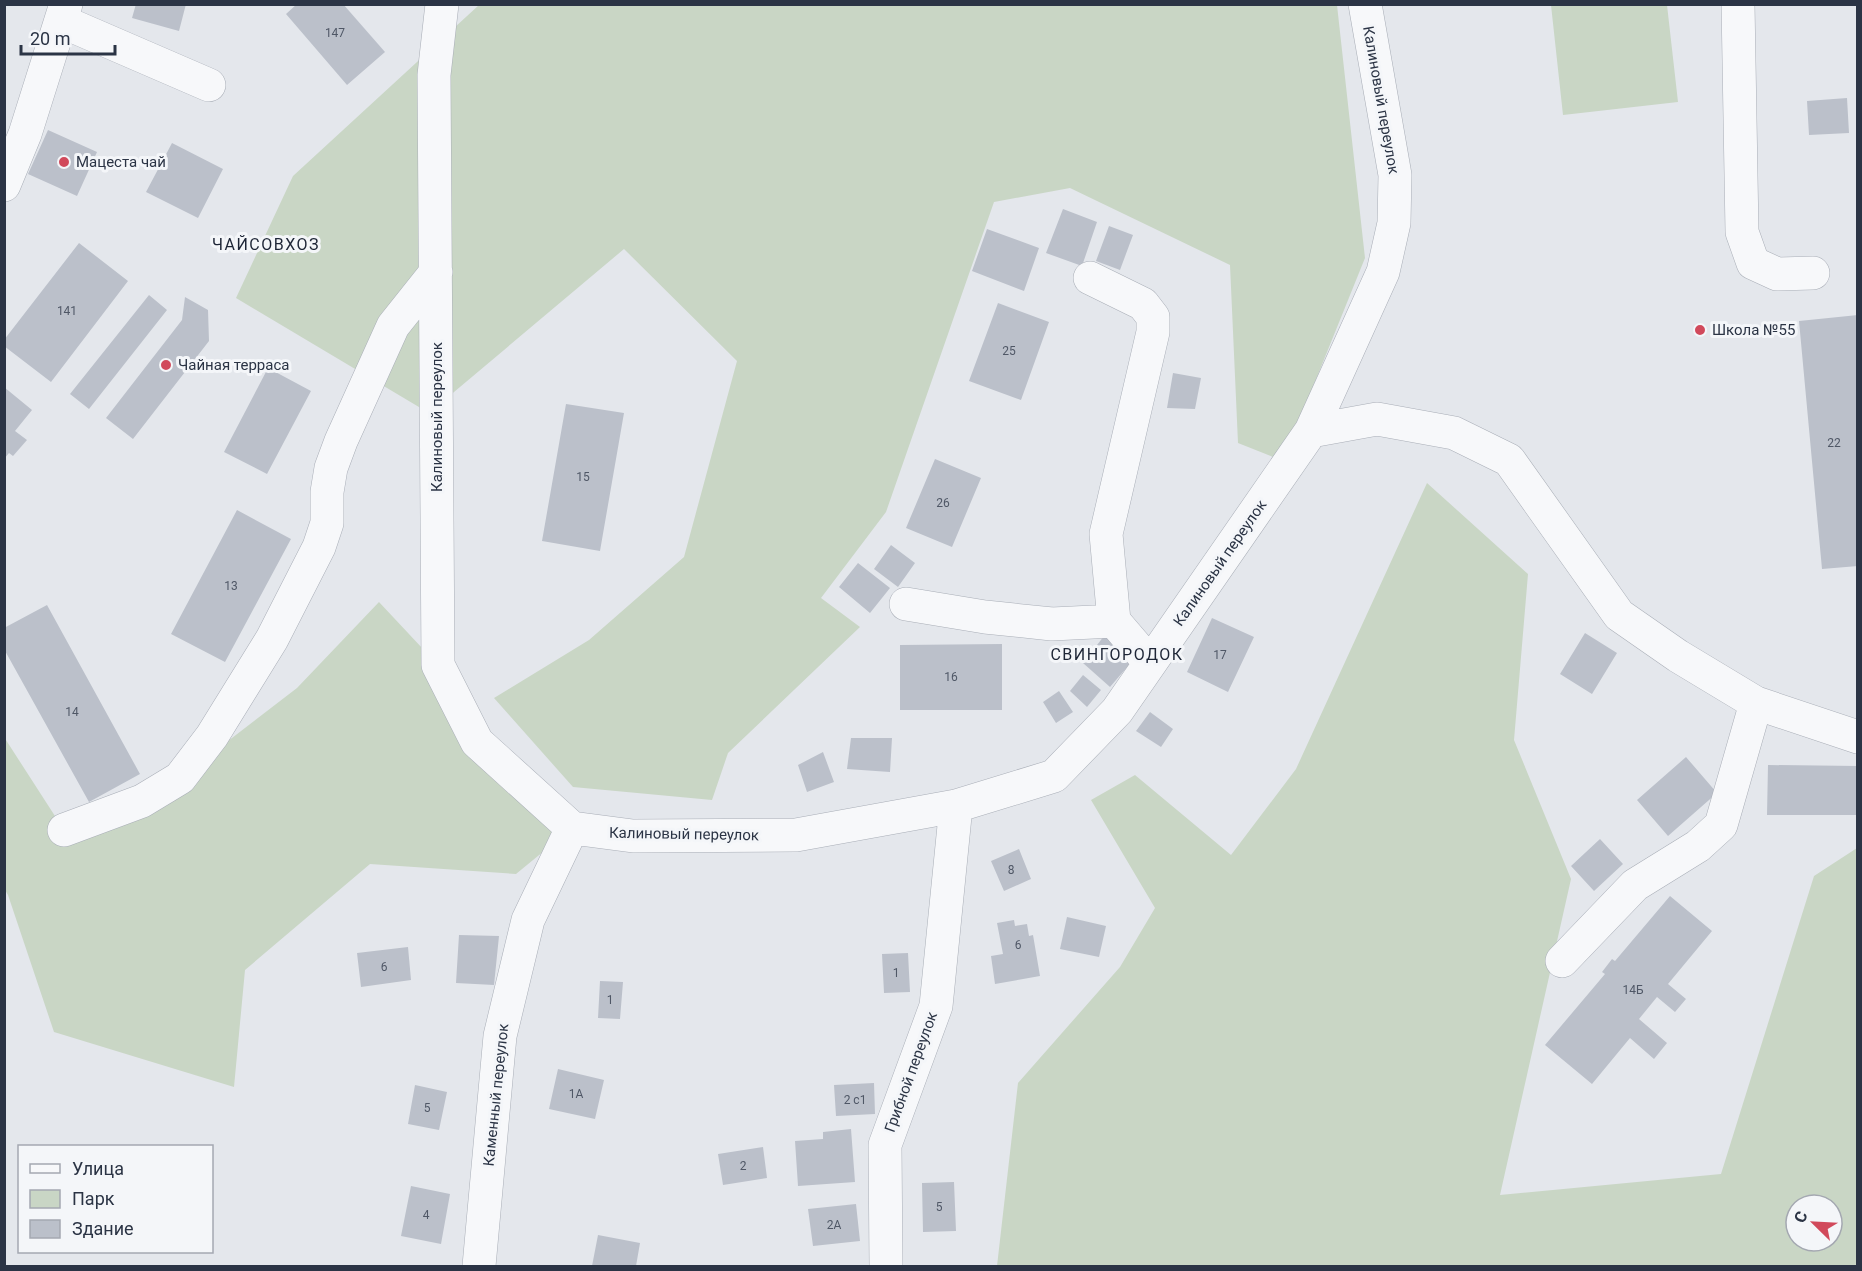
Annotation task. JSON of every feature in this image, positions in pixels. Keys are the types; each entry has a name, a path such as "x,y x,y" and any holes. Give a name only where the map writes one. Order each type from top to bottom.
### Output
{"street":[{"name":"Калиновый переулок","path":"442,4 434,75 438,664 477,742 572,828 633,836 796,836 956,806 1054,776 1117,711 1311,431 1383,272 1394,223 1395,175 1365,4"},
{"path":"1738,4 1742,232 1753,263 1777,274 1813,273"},
{"path":"4,185 26,134 64,13 209,85"},
{"path":"64,830 142,801 180,778 212,736 272,639 320,547 327,523 327,492 331,468 393,326 436,272"},
{"path":"1090,278 1143,303 1153,317 1153,332 1106,534 1114,621 1150,663"},
{"path":"1311,431 1377,419 1454,433 1509,460 1619,615 1678,656 1756,703 1857,737"},
{"path":"906,604 985,617 1052,624 1114,621"},
{"path":"1562,961 1635,885 1698,846 1721,825 1756,703"},
{"name":"Грибной переулок","path":"886,1266 885,1145 936,1006 956,806"},
{"name":"Каменный переулок","path":"479,1266 500,1036 528,920 572,828"}],"green space":[{"path":"479,5 1337,5 1365,258 1283,461 1238,443 1230,265 1070,188 994,202 886,512 821,598 860,627 728,753 712,800 573,787 494,698 589,640 684,557 737,361 624,249 429,413 236,298 293,176"},
{"path":"1551,5 1667,5 1678,102 1563,115"},
{"path":"1427,483 1528,574 1514,740 1571,879 1500,1195 1721,1174 1814,876 1857,848 1857,1266 997,1266 1018,1083 1120,967 1155,908 1091,800 1135,775 1231,855 1296,769"},
{"path":"379,602 438,665 477,742 572,828 516,874 370,864 245,970 234,1087 54,1032 5,890 4,737 64,830 180,778 297,688"}],"building":[{"path":"136,4 186,4 179,31 132,18"},
{"path":"297,4 343,4 385,52 347,85 286,14"},
{"path":"1847,98 1849,133 1809,135 1807,101"},
{"path":"48,130 97,152 77,196 28,174"},
{"path":"172,143 223,169 198,218 146,192"},
{"path":"1063,209 1097,222 1082,266 1046,253"},
{"path":"1109,226 1133,235 1120,270 1096,261"},
{"path":"987,229 1039,248 1024,291 972,271"},
{"path":"79,243 128,281 51,382 4,346 4,340"},
{"path":"149,295 167,310 89,409 70,394"},
{"path":"185,297 208,310 209,341 133,439 106,418 182,320"},
{"path":"998,303 1049,322 1021,400 969,381"},
{"path":"1858,315 1858,566 1822,569 1799,321"},
{"path":"268,368 311,391 267,474 224,452"},
{"path":"1173,373 1201,378 1195,409 1167,408"},
{"path":"4,387 32,410 15,431 27,440 13,456 9,453 4,459"},
{"path":"566,404 624,413 600,551 542,541"},
{"path":"935,459 981,478 952,547 906,528"},
{"path":"237,510 291,539 225,662 171,634"},
{"path":"891,545 915,563 898,587 874,569"},
{"path":"858,563 890,588 870,613 839,587"},
{"path":"47,605 140,774 89,802 4,649 4,628"},
{"path":"1212,618 1254,637 1228,692 1187,672"},
{"path":"1585,633 1617,653 1592,694 1560,674"},
{"path":"1104,636 1134,659 1110,687 1083,663"},
{"path":"1002,644 1002,710 900,710 900,645"},
{"path":"1083,675 1101,690 1087,707 1070,691"},
{"path":"1059,691 1073,712 1056,723 1043,702"},
{"path":"1150,712 1173,729 1161,747 1136,731"},
{"path":"851,738 892,738 890,772 847,769"},
{"path":"823,752 834,782 807,792 798,765"},
{"path":"1686,757 1717,793 1668,836 1637,800"},
{"path":"1768,765 1858,766 1857,815 1767,815"},
{"path":"1600,839 1623,864 1594,891 1571,866"},
{"path":"1019,849 1031,879 1004,891 991,861"},
{"path":"1670,896 1712,931 1668,984 1686,999 1675,1012 1657,997 1639,1019 1667,1043 1654,1059 1630,1038 1592,1084 1545,1045 1605,974 1602,972 1612,959 1615,961"},
{"path":"1067,917 1106,926 1099,957 1060,949"},
{"path":"1014,920 1015,926 1027,924 1029,936 1033,935 1040,976 995,984 991,956 1003,954 997,923"},
{"path":"459,935 499,936 494,985 456,983"},
{"path":"408,947 411,980 361,987 357,953"},
{"path":"908,953 910,992 884,993 882,954"},
{"path":"600,981 623,982 620,1019 598,1018"},
{"path":"558,1069 604,1080 595,1119 549,1109"},
{"path":"874,1083 875,1114 836,1116 834,1085"},
{"path":"415,1085 447,1092 439,1130 408,1124"},
{"path":"851,1129 855,1182 798,1186 795,1141 823,1139 823,1132"},
{"path":"763,1147 767,1178 723,1185 718,1154"},
{"path":"954,1182 956,1231 923,1232 922,1183"},
{"path":"411,1186 450,1194 441,1244 401,1236"},
{"path":"856,1204 860,1241 813,1246 808,1209"},
{"path":"598,1235 640,1243 636,1266 592,1266"}],"place":[{"name":"Мацеста чай","path":"64,162"},
{"name":"Школа №55","path":"1700,330"},
{"name":"Чайная терраса","path":"166,365"}],"district":[{"name":"ЧАЙСОВХОЗ","path":"266,244"},
{"name":"СВИНГОРОДОК","path":"1117,654"}]}
